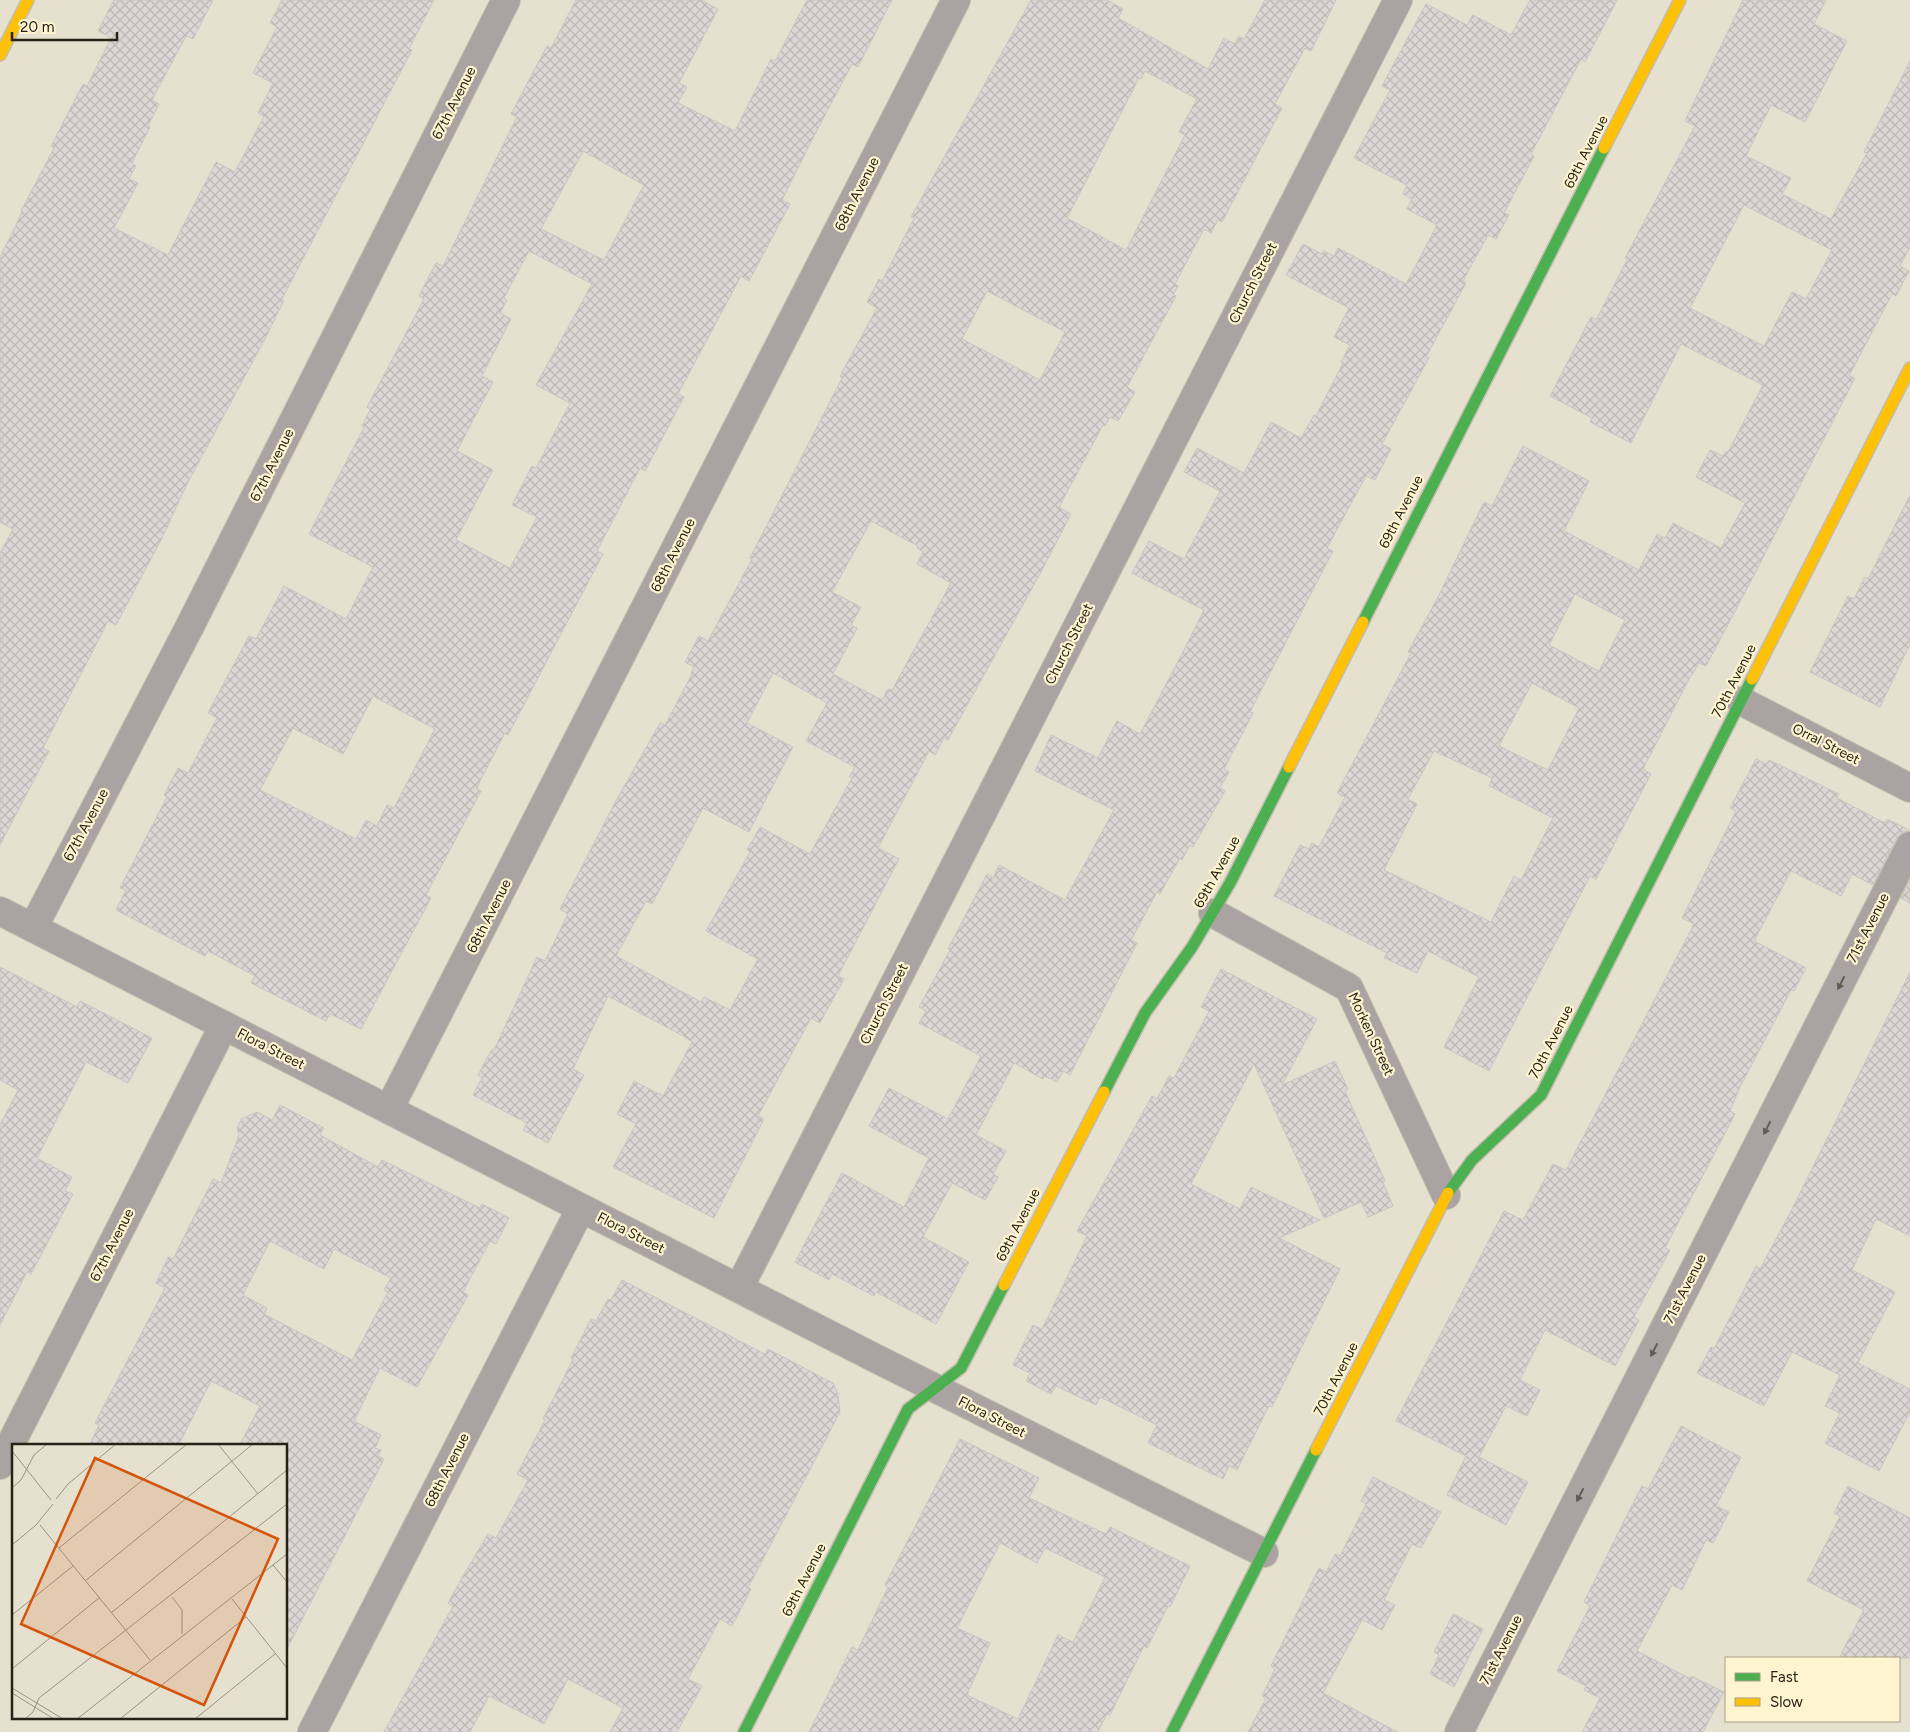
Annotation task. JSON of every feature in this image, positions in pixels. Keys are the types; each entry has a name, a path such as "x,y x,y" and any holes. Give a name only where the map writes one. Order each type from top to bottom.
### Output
{"street":[{"path":"0,55 28,0"},
{"name":"67th Avenue","path":"33,928 191,624 506,0"},
{"name":"68th Avenue","path":"389,1109 956,0"},
{"name":"Church Street","path":"739,1288 1398,0"},
{"name":"69th Avenue","path":"744,1732 908,1409 961,1368 1145,1013 1192,947 1230,883 1680,0"},
{"name":"70th Avenue","path":"1172,1732 1446,1195 1472,1160 1541,1095 1910,368"},
{"name":"Orral Street","path":"1741,701 1910,788"},
{"name":"71st Avenue","path":"1459,1732 1910,846"},
{"name":"Flora Street","path":"0,911 581,1208 1264,1553"},
{"name":"Morken Street","path":"1213,913 1349,988 1446,1195"},
{"name":"67th Avenue","path":"0,1465 224,1025"},
{"name":"68th Avenue","path":"312,1732 581,1208"}],"building":[{"path":"114,0 213,0 193,39 186,36 152,100 159,104 132,163 136,166 129,179 138,183 114,228 168,255 216,162 235,172 264,116 258,113 273,83 253,73 277,27 270,23 282,0 434,0 409,49 412,50 282,299 284,300 266,337 186,486 162,538 116,625 108,621 43,748 49,751 0,845 0,553 13,529 0,522 0,257 21,211 54,148 51,146 83,84 87,86 111,38 98,31"},
{"path":"576,0 701,0 718,9 679,83 687,87 678,103 735,131 771,59 775,61 807,0 892,0 858,67 852,64 813,138 782,200 790,204 749,281 741,276 678,394 684,397 645,471 640,468 597,551 603,554 508,735 505,733 480,781 477,789 481,791 426,895 431,898 361,1029 330,1014 326,1021 251,983 255,976 208,951 205,956 116,910 126,890 120,888 167,797 164,795 178,768 188,773 217,718 208,713 249,636 256,639 284,586 346,619 373,567 309,534 364,427 362,426 370,410 367,407 424,299 419,296 436,263 443,266 517,117 511,114 547,46 551,48","holes":["583,151 644,185 604,260 541,229","529,251 592,284 536,385 570,403 536,468 532,466 512,505 537,517 510,568 456,540 493,470 457,451 493,382 482,376 511,319 500,313 507,300 504,298","373,696 435,729 394,808 387,805 377,826 366,820 356,839 260,790 293,728 343,754"]},
{"path":"1031,0 1107,0 1123,9 1118,18 1208,69 1224,38 1235,44 1239,36 1244,39 1265,0 1336,0 1311,51 1305,48 1275,104 1282,108 1222,222 1218,220 1211,233 1204,229 1175,284 1178,286 1173,295 1176,296 1127,387 1135,392 1118,421 1110,417 1105,426 1103,425 1059,507 1071,514 1041,572 948,740 944,738 935,755 929,751 878,848 899,859 838,976 844,979 820,1023 811,1018 758,1116 764,1119 714,1218 613,1167 636,1124 617,1114 634,1081 663,1096 692,1042 608,996 573,1069 584,1075 548,1143 523,1130 527,1123 473,1095 482,1078 478,1075 492,1049 494,1050 537,957 545,961 568,914 560,909 618,797 660,723 665,725 692,674 694,667 685,662 699,636 708,641 752,559 750,558 842,378 840,376 877,308 867,302 879,279 882,281 914,218 911,217","holes":["1145,71 1197,99 1179,132 1185,135 1126,250 1067,218 1139,78 1141,79","987,291 1065,332 1040,380 962,339","871,521 918,546 917,548 923,552 917,564 951,583 892,690 888,689 882,700 833,674 857,628 851,625 861,607 832,592","773,673 827,703 806,741 855,767 849,777 852,778 810,854 760,827 747,850 750,852 706,931 758,959 730,1010 704,997 701,1002 616,956 646,901 652,904 703,808 749,832 793,747 747,723"]},
{"path":"1530,0 1617,0 1585,62 1581,59 1531,154 1534,156 1504,213 1509,215 1496,239 1488,235 1463,281 1466,283 1426,357 1429,358 1382,444 1391,449 1375,480 1366,476 1327,548 1333,551 1250,712 1253,713 1224,769 1229,772 1220,788 1225,791 1193,847 1190,845 1182,860 1180,858 1160,894 1157,892 1131,940 1137,943 1070,1075 1063,1071 1057,1082 1044,1076 1043,1079 1014,1063 976,1135 1006,1151 993,1174 998,1177 985,1200 952,1183 923,1237 969,1262 936,1324 876,1292 874,1296 832,1274 829,1280 795,1262 842,1173 904,1207 929,1158 869,1126 889,1088 948,1119 981,1056 919,1023 926,1011 919,1007 950,950 948,949 987,874 993,878 999,865 1065,900 1114,810 1035,771 1051,735 1098,758 1117,721 1140,734 1185,648 1204,610 1132,573 1149,541 1184,559 1220,491 1184,472 1197,448 1244,473 1271,422 1301,438 1314,415 1316,416 1343,363 1341,362 1350,345 1334,337 1349,308 1286,275 1303,244 1322,254 1324,251 1334,256 1338,248 1406,284 1437,225 1407,209 1412,199 1403,194 1407,185 1354,158 1390,90 1382,86 1426,4 1467,25 1473,15 1511,35"},
{"path":"1743,0 1826,0 1814,24 1847,41 1805,122 1771,105 1746,156 1791,178 1782,194 1831,219 1867,153 1864,152 1910,61 1910,247 1900,266 1909,271 1896,296 1892,294 1849,376 1855,378 1706,666 1699,663 1688,681 1643,769 1651,774 1596,879 1590,876 1489,1071 1444,1047 1479,977 1428,951 1417,973 1384,958 1387,953 1274,896 1300,845 1309,849 1312,843 1319,847 1345,797 1337,793 1411,653 1408,652 1438,597 1484,502 1492,506 1523,446 1589,481 1564,531 1639,570 1657,534 1665,538 1673,523 1721,548 1745,503 1696,477 1710,450 1723,456 1726,451 1728,452 1763,385 1681,344 1631,443 1590,422 1592,418 1550,396 1591,317 1596,320 1627,260 1625,258 1695,126 1685,121","holes":["1744,205 1832,250 1806,299 1792,292 1764,346 1690,308","1575,594 1625,620 1599,671 1549,645","1532,683 1579,708 1548,770 1499,746","1434,751 1492,778 1489,786 1553,818 1521,880 1514,876 1491,922 1384,870 1417,804 1408,799"]},
{"path":"1910,495 1910,644 1880,707 1810,672 1848,596 1854,599 1865,577 1868,579"},
{"path":"1756,759 1766,764 1769,760 1839,794 1837,798 1885,823 1887,819 1909,830 1901,833 1896,839 1873,885 1852,874 1841,896 1791,871 1754,941 1806,968 1794,991 1791,990 1740,1087 1730,1111 1735,1114 1665,1248 1670,1250 1634,1317 1639,1320 1615,1366 1545,1330 1520,1380 1540,1390 1527,1416 1506,1406 1479,1457 1528,1482 1506,1525 1447,1495 1466,1456 1396,1421 1504,1211 1523,1220 1553,1164 1566,1170 1694,924 1682,918 1736,811 1730,808"},
{"path":"1910,880 1910,903 1901,898"},
{"path":"0,967 77,1007 80,1001 152,1038 128,1083 86,1062 37,1158 72,1177 65,1191 73,1194 31,1274 27,1272 0,1325 0,1125 18,1090 0,1080"},
{"path":"1221,969 1317,1019 1282,1085 1335,1061 1348,1089 1345,1091 1385,1181 1383,1182 1393,1206 1368,1217 1361,1202 1324,1218 1254,1064 1191,1184 1240,1209 1251,1187 1320,1220 1279,1238 1340,1269 1272,1407 1269,1406 1237,1470 1229,1466 1223,1479 1148,1443 1157,1425 1100,1397 1096,1405 1056,1386 1051,1394 1026,1381 1030,1373 1013,1365 1033,1325 1042,1329 1087,1236 1077,1231 1152,1096 1157,1099 1169,1076 1174,1078 1209,1011 1201,1007"},
{"path":"1910,972 1910,1236 1876,1219 1852,1270 1895,1292 1858,1363 1910,1389 1910,1412 1879,1471 1825,1443 1840,1413 1825,1406 1840,1375 1792,1352 1764,1406 1697,1373 1711,1347 1714,1349 1756,1266 1760,1269 1791,1211"},
{"path":"280,1105 324,1128 320,1135 378,1167 382,1160 480,1208 482,1204 509,1218 496,1244 490,1241 463,1292 468,1295 417,1387 380,1368 354,1421 381,1435 375,1448 381,1450 378,1456 384,1459 288,1647 288,1444 240,1444 260,1406 211,1381 179,1444 90,1444 99,1425 95,1423 165,1288 156,1283 168,1257 173,1259 213,1179 221,1183 239,1135 237,1129 241,1119 257,1112 272,1120","holes":["270,1241 324,1269 334,1249 391,1278 384,1290 388,1292 352,1360 264,1314 267,1308 243,1295"]},
{"path":"622,1280 765,1354 768,1349 833,1383 838,1394 840,1412 748,1588 751,1589 732,1626 720,1619 688,1679 702,1686 677,1732 610,1732 623,1708 568,1679 544,1724 489,1696 470,1732 384,1732 453,1606 448,1603 463,1576 488,1534 496,1538 528,1480 517,1474 545,1420 543,1419 573,1359 571,1358 591,1319 596,1321 608,1299 611,1300"},
{"path":"1681,1426 1741,1457 1716,1506 1729,1512 1713,1543 1706,1540 1682,1590 1672,1585 1637,1651 1689,1678 1691,1676 1724,1692 1703,1732 1582,1732 1600,1698 1584,1690 1586,1686 1557,1671 1590,1606 1584,1602 1629,1511 1642,1486 1648,1489"},
{"path":"960,1439 1039,1478 1029,1498 1106,1534 1110,1527 1190,1566 1170,1607 1168,1606 1147,1648 1144,1646 1110,1715 1107,1714 1098,1732 809,1732 852,1647 858,1650 888,1587 885,1585","holes":["1000,1543 1037,1563 1045,1548 1105,1577 1073,1642 1058,1635 1018,1719 967,1695 990,1643 957,1628"]},
{"path":"1373,1477 1441,1512 1421,1548 1412,1544 1384,1600 1395,1605 1382,1630 1362,1620 1323,1693 1398,1732 1248,1732 1266,1698 1262,1696 1275,1669 1271,1666 1319,1568 1326,1572 1335,1554 1340,1556 1366,1504 1361,1501"},
{"path":"1848,1486 1910,1518 1910,1658 1840,1657 1864,1610 1807,1581 1840,1516 1834,1513"},
{"path":"1453,1614 1483,1629 1454,1687 1430,1674 1439,1655 1434,1652"}],"traffic: fast":[{"path":"1363,622 1604,148"},
{"path":"1448,1193 1472,1160 1541,1095 1752,679"},
{"path":"1104,1092 1145,1013 1192,947 1230,883 1289,767"},
{"path":"744,1732 908,1409 961,1368 1004,1285"},
{"path":"1172,1732 1316,1450"}],"traffic: slow":[{"path":"0,55 28,0"},
{"path":"1604,148 1680,0"},
{"path":"1752,679 1910,368"},
{"path":"1289,767 1363,622"},
{"path":"1004,1285 1104,1092"},
{"path":"1316,1450 1448,1193"}]}
